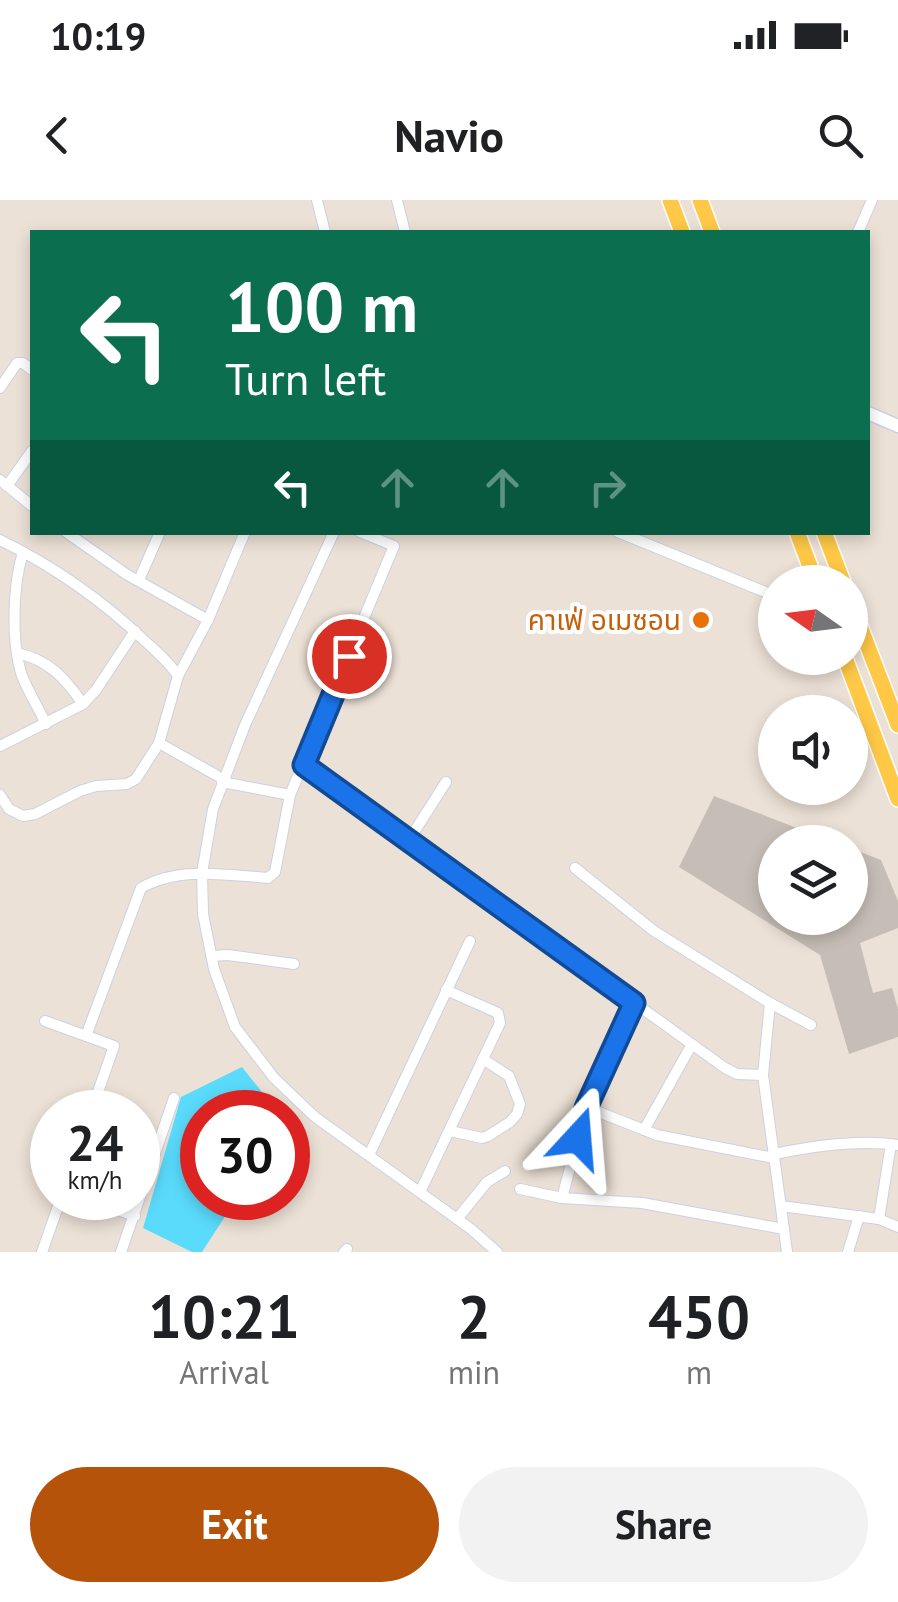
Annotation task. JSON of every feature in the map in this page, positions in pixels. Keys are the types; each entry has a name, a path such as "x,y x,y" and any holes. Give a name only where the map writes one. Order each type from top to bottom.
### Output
{"main road":[{"path":"670,200 681,230"},
{"path":"700,200 711,230"},
{"path":"798,535 810,565"},
{"path":"825,535 837,565"},
{"path":"868,647 898,725"},
{"path":"851,675 898,799"}],"street":[{"path":"317,200 324,230"},
{"path":"397,200 404,230"},
{"path":"859,230 872,200"},
{"path":"0,388 17,363 30,368"},
{"path":"870,414 898,426"},
{"path":"30,453 4,483 30,504"},
{"path":"72,535 138,580 208,620"},
{"path":"138,580 159,535"},
{"path":"0,796 10,809 23,816 80,791 136,780 159,742 178,676 208,620 244,535"},
{"path":"333,535 245,725 213,809 202,873 203,914 212,956 235,1027 274,1078 314,1117 496,1252"},
{"path":"86,1036 140,888 154,880 202,873 268,878 275,872 290,796 394,546 367,535"},
{"path":"625,535 758,589"},
{"path":"0,540 84,589 135,631 178,676"},
{"path":"23,552 18,567 17,654 22,675 46,724"},
{"path":"0,746 83,704 135,631"},
{"path":"17,654 48,664 65,678 83,704"},
{"path":"159,742 223,781 290,796"},
{"path":"304,765 726,1068 737,1074 762,1076"},
{"path":"410,840 446,782"},
{"path":"575,868 654,932 810,1025"},
{"path":"368,1155 470,941"},
{"path":"212,956 294,964"},
{"path":"420,1192 500,1023 498,1014 446,990"},
{"path":"562,1198 586,1108 634,1003"},
{"path":"770,1003 762,1076 787,1252"},
{"path":"45,1022 114,1046 99,1090"},
{"path":"644,1130 692,1044"},
{"path":"450,1131 488,1136 517,1114 520,1104 509,1076 483,1059"},
{"path":"160,1140 174,1098"},
{"path":"586,1108 657,1135 774,1156 809,1147 882,1142 894,1145 879,1219"},
{"path":"457,1220 487,1182 505,1172"},
{"path":"520,1189 562,1198 642,1204 784,1229"},
{"path":"781,1206 879,1219 898,1227"},
{"path":"848,1252 859,1216"},
{"path":"42,1252 53,1220"},
{"path":"121,1252 133,1220"}],"water":[{"path":"242,1067 260,1090 195,1090"},
{"path":"180,1100 180,1220 223,1220 202,1252 192,1252 143,1228 145,1220 160,1220 160,1169"}],"building":[{"path":"714,796 789,825 758,825 758,916 679,867"},
{"path":"868,855 881,860 898,901 898,928 860,943 873,993 892,988 898,1009 898,1037 849,1054 820,955 788,935 868,935"}],"place":[{"name":"คาเฟ่ อเมซอน","path":"701,620"}],"route":[{"path":"349,656 304,765 634,1003 586,1108 578,1138"}]}
